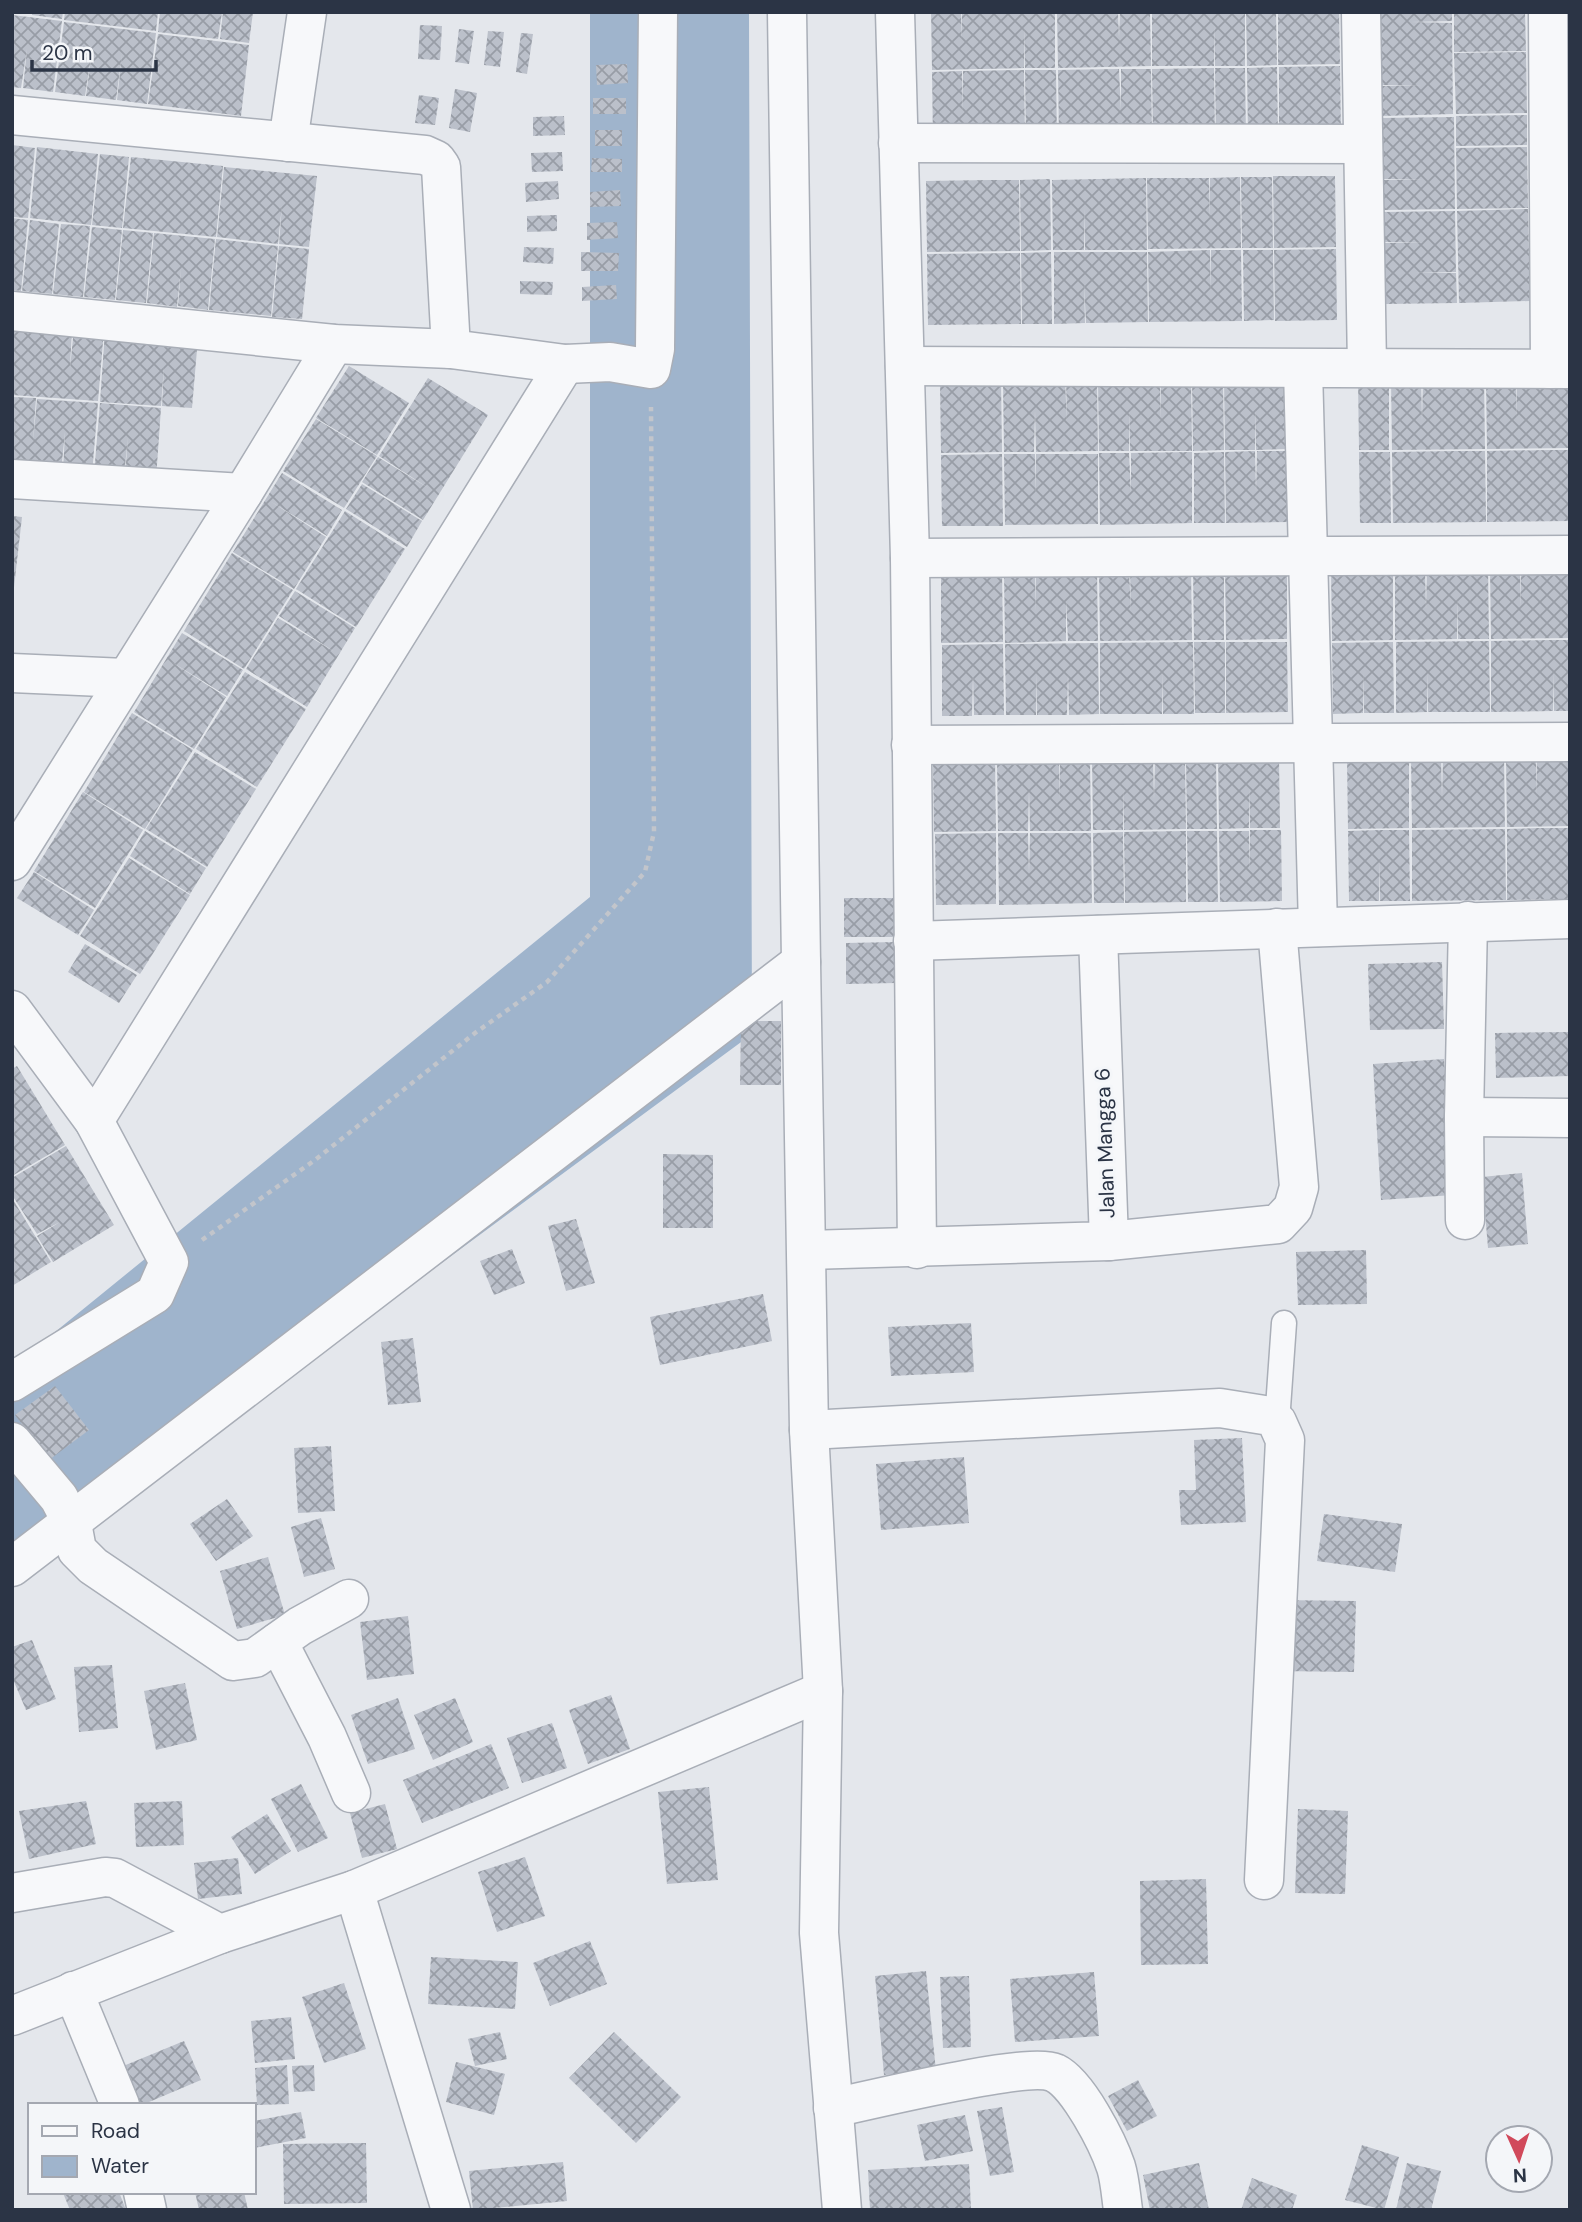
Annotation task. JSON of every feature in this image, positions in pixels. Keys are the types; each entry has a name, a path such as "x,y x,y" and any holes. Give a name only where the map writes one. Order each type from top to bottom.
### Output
{"street":[{"path":"288,142 307,12"},
{"path":"12,311 334,344 450,349 565,364 610,362 651,369 655,349 658,12"},
{"path":"787,12 809,1430 823,1690 819,1933 842,2210"},
{"path":"895,12 910,558 917,1249"},
{"path":"1361,12 1367,368"},
{"path":"905,366 1560,369 1548,12"},
{"path":"12,115 425,155 436,160 441,167 450,349"},
{"path":"898,144 1363,144"},
{"path":"12,861 334,344"},
{"path":"94,1121 565,364"},
{"path":"1303,369 1318,927"},
{"path":"12,479 243,494"},
{"path":"910,558 1570,555"},
{"path":"12,673 125,678"},
{"path":"911,745 1570,742"},
{"path":"913,941 1570,919"},
{"path":"1465,1220 1468,921"},
{"path":"1109,1241 1278,1224 1293,1208 1299,1188 1278,928"},
{"name":"Jalan Mangga 6","path":"808,1250 917,1249 1109,1241 1097,935"},
{"path":"12,1567 65,1510 456,1223 801,961"},
{"path":"12,1010 94,1121 169,1262 155,1294 14,1377"},
{"path":"1464,1117 1570,1118"},
{"path":"809,1430 1220,1408 1270,1416 1277,1422 1285,1440 1264,1881"},
{"path":"12,1442 65,1510 77,1549 93,1566 233,1661 255,1658 322,1613 349,1599"},
{"path":"278,1642 327,1737 351,1793"},
{"path":"12,2016 220,1934 354,1891 823,1690"},
{"path":"12,1893 105,1877 115,1878 220,1934"},
{"path":"354,1891 451,2210"},
{"path":"73,1991 119,2103"},
{"path":"833,2108 1016,2070 1054,2073 1071,2087 1109,2152 1117,2170 1122,2210"}],"lane":[{"path":"1277,1422 1284,1323"}],"path":[{"path":"169,1262 316,1160 475,1033 538,991 561,969 645,872 654,832 650,595 651,369"}],"water":[{"path":"590,12 749,12 752,1034 12,1580 12,1367 590,897"}],"building":[{"path":"32,12 63,12 62,19 32,15"},
{"path":"65,12 158,12 156,31 64,20"},
{"path":"160,12 222,12 218,39 158,32"},
{"path":"223,12 253,12 249,43 220,39"},
{"path":"931,12 961,12 961,39 962,12 1055,12 1055,68 1025,68 1024,28 1024,68 932,70"},
{"path":"1057,12 1118,12 1119,37 1120,12 1150,12 1151,66 1058,68"},
{"path":"1152,12 1245,12 1245,66 1215,66 1215,25 1214,66 1152,66"},
{"path":"1246,12 1276,12 1277,65 1247,66"},
{"path":"1278,12 1339,12 1340,64 1278,65"},
{"path":"1381,12 1452,12 1452,21 1411,22 1452,23 1453,114 1382,116 1381,86 1422,85 1381,85"},
{"path":"1454,12 1525,12 1526,51 1454,52"},
{"path":"12,15 62,21 53,92 23,88 27,49 21,88 12,87"},
{"path":"64,22 156,33 147,104 117,100 122,54 116,100 86,96 92,51 85,96 55,92"},
{"path":"420,25 442,26 440,60 418,59"},
{"path":"459,29 474,31 469,64 455,62"},
{"path":"488,31 504,32 500,67 484,65"},
{"path":"521,33 533,34 527,74 516,72"},
{"path":"158,34 249,45 241,116 148,104"},
{"path":"1526,52 1527,113 1456,114 1454,53"},
{"path":"627,64 628,83 597,85 596,65"},
{"path":"1340,66 1341,137 1279,138 1279,67"},
{"path":"1277,67 1278,138 1248,138 1247,68"},
{"path":"1214,68 1215,139 1153,140 1152,69"},
{"path":"1215,68 1245,68 1246,138 1216,139"},
{"path":"1119,69 1121,110 1121,69 1151,69 1152,140 1059,141 1058,70"},
{"path":"1024,70 1025,142 933,142 932,72 962,71 963,111 963,71"},
{"path":"1025,70 1056,70 1057,141 1026,141"},
{"path":"455,89 477,93 470,132 449,128"},
{"path":"419,95 439,98 435,125 415,123"},
{"path":"593,98 626,98 626,114 593,114"},
{"path":"1527,115 1527,145 1456,146 1456,116"},
{"path":"564,116 565,135 533,136 533,117"},
{"path":"1454,117 1455,209 1384,210 1383,180 1424,179 1383,179 1382,118"},
{"path":"595,130 622,130 622,146 595,146"},
{"path":"12,145 35,148 28,218 12,217"},
{"path":"37,147 98,154 91,225 30,218"},
{"path":"1527,147 1528,208 1457,209 1456,148"},
{"path":"562,152 563,171 532,172 531,153"},
{"path":"100,154 129,157 122,228 92,225"},
{"path":"131,157 223,166 216,237 123,228"},
{"path":"592,158 622,159 622,172 591,172"},
{"path":"224,167 317,176 309,247 279,244 282,205 278,244 217,237"},
{"path":"1273,176 1335,176 1336,247 1274,248"},
{"path":"1240,177 1241,248 1148,249 1147,178 1209,178 1210,218 1210,178"},
{"path":"1241,177 1272,177 1273,248 1242,248"},
{"path":"1146,178 1147,250 1085,250 1084,208 1084,250 1053,250 1052,180"},
{"path":"1050,179 1051,250 1021,251 1020,180"},
{"path":"1019,180 1020,251 927,252 926,181"},
{"path":"558,181 559,199 526,202 525,183"},
{"path":"620,190 621,206 590,207 590,192"},
{"path":"1528,209 1530,301 1459,303 1457,211"},
{"path":"1455,211 1456,272 1415,273 1456,273 1457,303 1385,304 1384,243 1425,242 1384,242 1384,212"},
{"path":"557,215 557,231 527,232 527,216"},
{"path":"12,218 28,220 21,291 12,290"},
{"path":"30,220 59,224 52,294 22,291"},
{"path":"617,222 618,238 587,240 587,223"},
{"path":"61,224 90,226 83,297 53,294"},
{"path":"92,227 122,230 115,300 84,297"},
{"path":"123,230 153,233 146,303 116,300"},
{"path":"154,233 215,239 208,310 178,306 181,268 177,307 147,303"},
{"path":"216,239 278,246 271,316 209,310"},
{"path":"279,246 309,249 302,319 272,317"},
{"path":"524,247 554,248 553,264 523,262"},
{"path":"1336,249 1337,320 1275,321 1274,250"},
{"path":"1210,250 1210,291 1211,250 1241,250 1242,321 1149,322 1148,252"},
{"path":"1243,250 1273,250 1274,320 1244,321"},
{"path":"581,252 619,253 618,271 581,271"},
{"path":"1051,252 1052,324 1022,324 1021,253"},
{"path":"1054,252 1147,252 1148,322 1086,323 1084,283 1085,323 1054,324"},
{"path":"1020,253 1021,324 928,325 927,254"},
{"path":"520,281 553,282 552,295 520,294"},
{"path":"616,285 617,299 582,301 582,287"},
{"path":"12,324 72,328 70,368 74,328 104,330 98,401 12,395"},
{"path":"105,331 198,338 192,408 162,406 164,366 161,406 100,402"},
{"path":"349,366 409,403 377,455 316,418"},
{"path":"1516,377 1517,418 1517,377 1570,377 1570,448 1487,449 1486,378"},
{"path":"428,378 488,415 423,520 362,482 378,457 430,489 379,456"},
{"path":"1421,378 1422,421 1423,379 1484,378 1485,449 1392,450 1391,379"},
{"path":"1191,379 1192,451 1130,451 1130,411 1129,451 1099,451 1098,380 1160,380 1160,420 1161,380"},
{"path":"1192,379 1223,379 1224,450 1193,451"},
{"path":"1224,379 1286,379 1287,449 1256,450 1255,409 1255,450 1225,450"},
{"path":"1389,379 1389,450 1359,450 1358,380"},
{"path":"1066,380 1097,380 1098,451 1036,452 1035,411 1034,452 1004,452 1003,382 1065,381 1067,421"},
{"path":"1001,381 1002,452 941,453 940,382"},
{"path":"12,397 36,398 33,442 37,399 98,403 92,474 63,471 65,432 61,472 12,468"},
{"path":"100,403 161,408 156,479 125,476 128,437 124,476 94,474"},
{"path":"316,419 377,456 344,508 283,471"},
{"path":"1570,450 1570,521 1487,522 1487,451"},
{"path":"1255,451 1256,492 1257,451 1287,451 1288,522 1226,523 1225,452"},
{"path":"1485,451 1486,522 1393,523 1392,452"},
{"path":"1192,452 1192,523 1100,525 1099,453 1129,453 1131,493 1131,453"},
{"path":"1224,452 1225,523 1194,523 1194,453"},
{"path":"1359,452 1390,452 1391,523 1360,523"},
{"path":"1002,454 1003,526 942,526 941,455"},
{"path":"1004,454 1035,454 1035,495 1036,454 1098,454 1098,524 1005,525"},
{"path":"282,473 342,510 327,536 270,501 326,537 294,589 233,552"},
{"path":"362,484 422,521 407,547 346,509"},
{"path":"345,511 405,549 356,627 296,589"},
{"path":"12,516 22,517 14,587 12,587"},
{"path":"232,553 293,590 244,669 184,631"},
{"path":"1570,567 1570,638 1491,639 1490,568 1520,568 1520,608 1521,568"},
{"path":"1287,568 1287,639 1226,640 1225,569"},
{"path":"1427,568 1488,568 1489,639 1458,639 1458,599 1457,639 1395,640 1395,569 1425,569 1426,609"},
{"path":"1191,569 1192,640 1100,641 1099,571 1129,570 1131,611 1130,570"},
{"path":"1193,569 1224,569 1224,640 1194,640"},
{"path":"1331,569 1393,569 1393,640 1332,641"},
{"path":"1004,571 1035,571 1035,611 1036,571 1097,571 1098,641 1068,641 1066,601 1066,641 1005,643"},
{"path":"941,572 1002,572 1003,642 941,643"},
{"path":"295,591 355,628 307,707 246,669 278,618 335,652 279,616"},
{"path":"182,633 243,670 227,696 170,661 226,697 194,749 134,712"},
{"path":"1570,640 1570,711 1554,711 1553,671 1553,711 1491,712 1491,641"},
{"path":"1489,641 1490,712 1428,712 1427,672 1427,712 1396,713 1396,642"},
{"path":"1193,642 1194,714 1163,714 1163,673 1162,714 1100,714 1100,643"},
{"path":"1194,642 1225,642 1225,713 1195,713"},
{"path":"1226,642 1287,642 1288,712 1226,713"},
{"path":"1393,642 1394,713 1364,713 1363,673 1363,713 1333,714 1332,643"},
{"path":"1098,643 1099,714 1069,715 1068,674 1067,715 1037,715 1037,674 1036,715 1006,715 1005,644"},
{"path":"1003,644 1004,715 974,715 973,675 972,716 942,716 942,645"},
{"path":"245,672 306,709 257,787 196,749"},
{"path":"132,713 193,750 145,829 84,792"},
{"path":"195,752 256,789 207,867 146,829"},
{"path":"1504,756 1505,827 1412,828 1411,757 1441,757 1442,797 1443,757"},
{"path":"1506,756 1536,756 1536,796 1537,756 1570,756 1570,826 1507,827"},
{"path":"1279,757 1280,828 1250,828 1250,788 1249,828 1219,829 1218,758"},
{"path":"1409,757 1409,828 1348,829 1347,758"},
{"path":"1186,758 1216,758 1217,829 1187,829"},
{"path":"1090,759 1091,831 1030,831 1029,790 1028,831 998,831 997,760 1059,760 1059,800 1060,760"},
{"path":"1092,759 1153,759 1154,799 1155,759 1185,759 1186,829 1124,830 1123,790 1123,830 1093,830"},
{"path":"995,760 996,831 934,832 933,761"},
{"path":"83,792 143,830 95,908 34,871"},
{"path":"1570,828 1570,899 1507,900 1507,829"},
{"path":"1505,829 1506,900 1412,901 1412,830"},
{"path":"1250,830 1281,830 1282,901 1220,902 1219,831 1249,831 1250,871"},
{"path":"1409,830 1410,901 1380,901 1380,860 1379,901 1349,901 1348,831"},
{"path":"145,831 206,868 190,894 130,856"},
{"path":"1186,831 1186,902 1125,903 1124,832"},
{"path":"1187,831 1217,831 1218,902 1188,902"},
{"path":"1123,832 1124,903 1094,903 1093,833"},
{"path":"996,833 996,904 936,905 935,834"},
{"path":"998,833 1028,833 1029,873 1030,833 1091,833 1092,903 999,905"},
{"path":"129,858 190,895 140,974 80,936"},
{"path":"34,872 94,910 78,935 17,898"},
{"path":"844,898 894,898 894,937 844,937"},
{"path":"896,942 896,983 846,984 846,943"},
{"path":"85,944 137,975 119,1003 68,972"},
{"path":"1442,962 1444,1029 1370,1030 1368,964"},
{"path":"741,1021 781,1021 781,1085 740,1085"},
{"path":"1570,1032 1570,1076 1496,1078 1495,1033"},
{"path":"1444,1059 1453,1195 1381,1200 1373,1064"},
{"path":"17,1066 65,1145 12,1176 12,1069"},
{"path":"66,1146 114,1225 53,1262 37,1236 60,1222 37,1234 12,1195 12,1178"},
{"path":"663,1154 713,1155 713,1228 663,1228"},
{"path":"1522,1173 1528,1244 1488,1248 1482,1177"},
{"path":"12,1198 51,1262 12,1286"},
{"path":"576,1219 595,1283 566,1291 548,1226"},
{"path":"512,1249 525,1283 494,1295 480,1261"},
{"path":"1366,1250 1367,1304 1298,1305 1296,1252"},
{"path":"763,1294 772,1341 660,1365 650,1317"},
{"path":"971,1323 974,1372 891,1376 888,1327"},
{"path":"413,1338 421,1402 388,1405 381,1342"},
{"path":"55,1386 89,1430 49,1460 15,1415"},
{"path":"1242,1438 1246,1522 1181,1525 1179,1490 1196,1490 1194,1440"},
{"path":"331,1446 335,1511 298,1513 294,1448"},
{"path":"964,1457 969,1523 881,1530 876,1464"},
{"path":"227,1499 253,1536 216,1561 190,1524"},
{"path":"1324,1514 1402,1524 1395,1572 1317,1561"},
{"path":"321,1518 335,1569 304,1577 291,1527"},
{"path":"268,1557 285,1615 237,1629 220,1571"},
{"path":"1278,1600 1356,1601 1354,1672 1277,1671"},
{"path":"408,1616 414,1674 367,1680 360,1622"},
{"path":"32,1640 56,1699 26,1710 12,1677 12,1647"},
{"path":"112,1665 118,1728 79,1732 74,1667"},
{"path":"185,1683 197,1740 156,1750 144,1691"},
{"path":"611,1695 630,1749 588,1764 569,1710"},
{"path":"398,1698 415,1749 368,1764 351,1715"},
{"path":"455,1698 473,1742 433,1760 414,1715"},
{"path":"552,1723 567,1768 522,1783 507,1738"},
{"path":"491,1744 509,1788 422,1823 403,1780"},
{"path":"301,1784 328,1838 298,1852 271,1799"},
{"path":"709,1787 718,1880 667,1884 658,1792"},
{"path":"86,1801 96,1844 29,1859 19,1811"},
{"path":"182,1801 184,1845 136,1847 134,1803"},
{"path":"385,1804 397,1849 362,1858 350,1813"},
{"path":"1298,1809 1348,1811 1345,1894 1295,1893"},
{"path":"267,1814 291,1851 255,1874 231,1837"},
{"path":"525,1857 545,1916 497,1932 478,1872"},
{"path":"238,1858 242,1894 198,1899 194,1863"},
{"path":"1206,1879 1208,1964 1141,1965 1140,1881"},
{"path":"590,1941 607,1984 550,2006 533,1963"},
{"path":"431,1957 518,1962 515,2009 428,2004"},
{"path":"926,1971 936,2071 884,2075 875,1976"},
{"path":"1094,1972 1099,2036 1015,2042 1010,1979"},
{"path":"969,1976 971,2047 943,2048 940,1977"},
{"path":"344,1983 366,2049 324,2063 302,1997"},
{"path":"291,2017 295,2059 255,2063 251,2021"},
{"path":"500,2032 507,2059 475,2066 468,2039"},
{"path":"614,2032 681,2097 636,2143 569,2078"},
{"path":"184,2041 201,2080 147,2103 131,2103 116,2069"},
{"path":"456,2062 505,2074 494,2115 446,2102"},
{"path":"287,2065 289,2104 257,2105 255,2068"},
{"path":"314,2065 315,2091 294,2092 292,2066"},
{"path":"1138,2080 1157,2116 1127,2131 1108,2096"},
{"path":"1002,2107 1014,2172 990,2176 977,2111"},
{"path":"301,2112 306,2138 256,2148 256,2121"},
{"path":"965,2115 973,2151 925,2161 917,2125"},
{"path":"366,2143 367,2203 284,2204 283,2144"},
{"path":"1362,2145 1399,2157 1384,2210 1345,2200"},
{"path":"563,2162 567,2201 473,2210 469,2171"},
{"path":"1199,2163 1209,2210 1150,2210 1143,2175"},
{"path":"1407,2163 1441,2171 1431,2210 1396,2210"},
{"path":"969,2164 971,2210 870,2210 868,2170"},
{"path":"1252,2178 1297,2195 1292,2210 1241,2210"},
{"path":"63,2194 120,2194 126,2210 70,2210"},
{"path":"195,2194 244,2194 248,2210 199,2210"}]}
